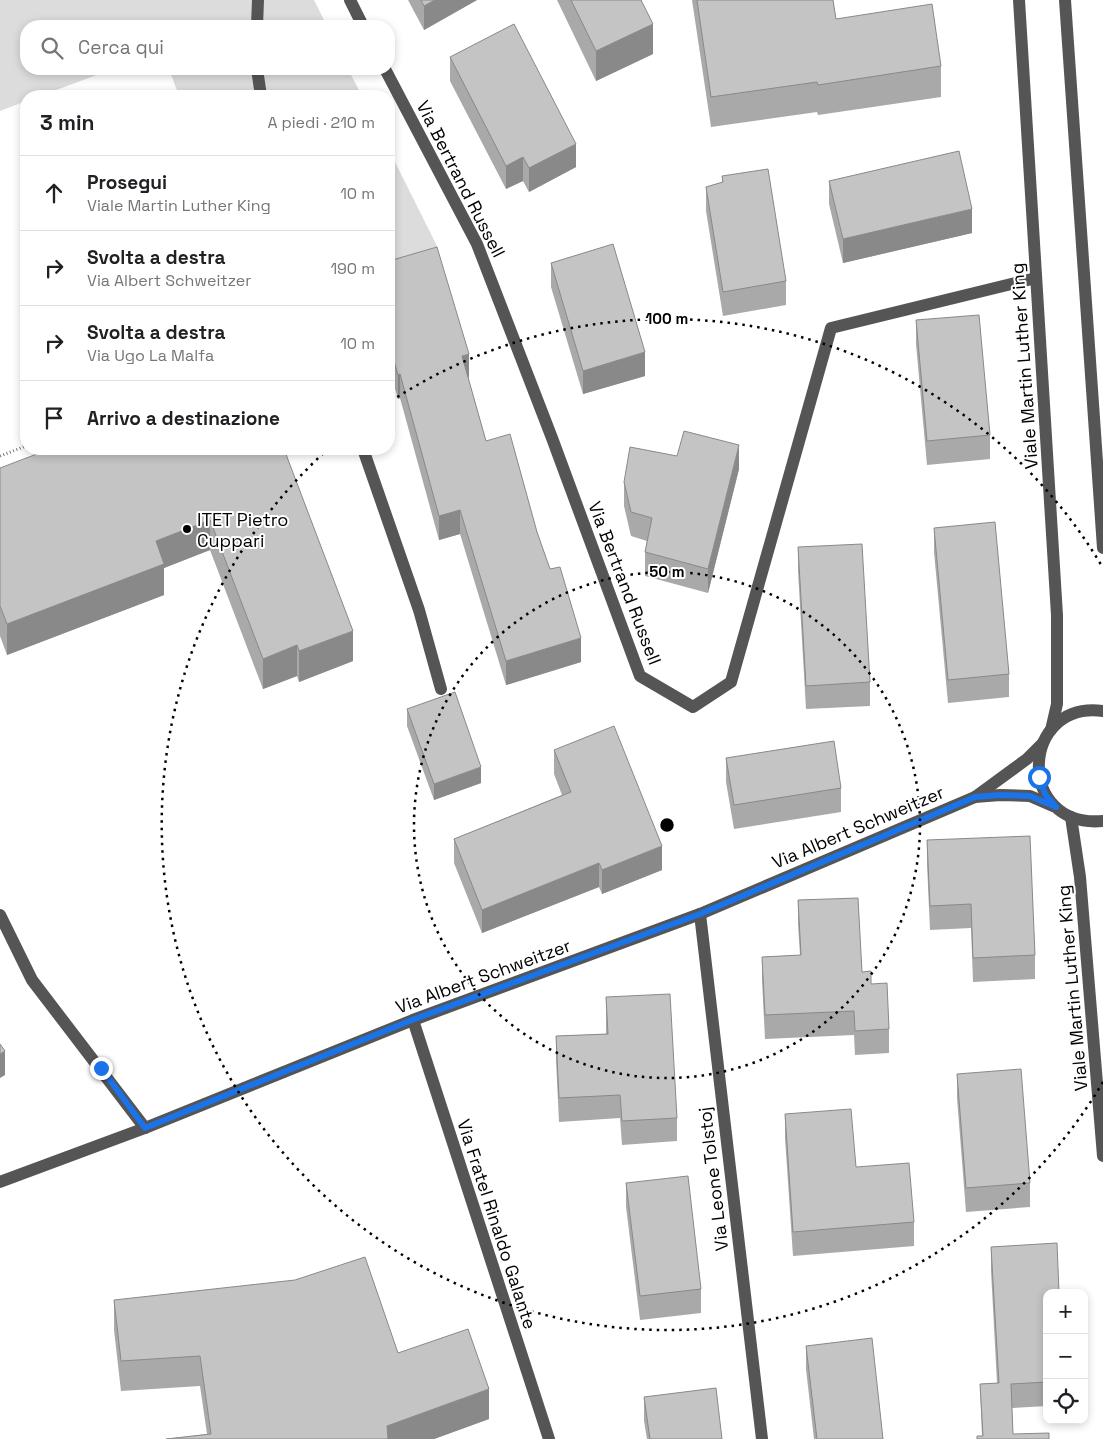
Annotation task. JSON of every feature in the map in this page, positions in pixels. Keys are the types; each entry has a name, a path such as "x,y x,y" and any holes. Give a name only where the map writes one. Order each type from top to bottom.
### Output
{"street":[{"path":"257,20 258,0"},
{"path":"350,0 360,20"},
{"name":"Viale Martin Luther King","path":"1019,0 1057,615 1057,704 1051,730"},
{"path":"1065,0 1103,548"},
{"path":"258,75 260,90"},
{"name":"Via Bertrand Russell","path":"389,75 477,244 552,438 640,676 693,707 731,682 830,328 1036,278"},
{"path":"365,455 419,610 441,689"},
{"name":"Viale Martin Luther King","path":"1103,711 1088,710 1062,720 1051,730 1043,743 1038,760 1039,777 1045,794 1056,807 1071,817 1086,821 1103,821"},
{"name":"Via Albert Schweitzer","path":"0,1182 145,1128 412,1020 700,914 975,797 1027,759 1043,743"},
{"name":"Via Albert Schweitzer","path":"975,797 1000,795 1030,796 1056,807"},
{"name":"Viale Martin Luther King","path":"1071,817 1080,877 1103,1156"},
{"name":"Via Leone Tolstoj","path":"700,914 762,1439"},
{"path":"0,915 32,980 145,1128"},
{"name":"Via Fratel Rinaldo Galante","path":"412,1020 549,1439"}],"path":[{"path":"0,456 20,448"}],"shaded area":[{"path":"0,0 314,0 324,20 20,20 20,75 97,75 56,90 20,90 20,103 0,111"},
{"path":"171,75 351,75 359,90 177,90"},
{"path":"395,162 438,248 395,261"}],"building":[{"path":"421,0 435,0 424,6"},
{"path":"571,0 641,0 653,24 596,51"},
{"path":"697,0 833,0 836,19 932,4 941,66 818,85 817,82 711,97"},
{"path":"514,24 576,144 529,168 523,157 506,166 450,57"},
{"path":"959,151 972,209 843,239 829,181"},
{"path":"768,169 786,281 723,292 706,187 723,182 722,176"},
{"path":"613,244 645,352 583,371 551,263"},
{"path":"437,247 469,354 462,356 486,441 510,434 537,532 550,569 560,567 581,638 506,661 460,510 439,516 400,374 398,375 395,365 395,259"},
{"path":"979,315 990,435 927,441 916,320"},
{"path":"684,431 739,445 708,569 645,552 652,518 631,512 624,482 630,447 677,456"},
{"path":"34,455 286,455 353,631 299,651 297,645 263,659 210,520 156,541 164,564 7,624 0,606 0,468"},
{"path":"995,522 1009,674 948,680 934,528"},
{"path":"862,544 870,682 806,686 798,547"},
{"path":"455,692 481,767 434,784 407,709"},
{"path":"614,726 662,846 602,870 599,863 482,910 454,839 571,792 554,750"},
{"path":"834,741 841,788 734,805 726,758"},
{"path":"1030,836 1035,955 973,958 971,904 930,906 927,840"},
{"path":"858,898 862,972 871,971 871,984 887,983 889,1029 855,1031 854,1011 765,1015 762,957 801,955 798,900"},
{"path":"670,994 677,1118 622,1121 620,1095 559,1098 556,1036 608,1034 606,997"},
{"path":"0,1044 5,1051 0,1054"},
{"path":"1021,1069 1030,1183 966,1188 957,1074"},
{"path":"851,1109 856,1167 909,1163 914,1222 793,1232 785,1114"},
{"path":"688,1176 701,1289 640,1296 626,1183"},
{"path":"1057,1243 1059,1289 1043,1289 1043,1382 1011,1384 1013,1434 1049,1433 1049,1439 977,1439 977,1436 983,1436 980,1384 999,1383 991,1247"},
{"path":"365,1257 398,1353 468,1329 489,1389 387,1426 388,1439 166,1439 211,1434 200,1356 121,1361 114,1300 295,1280"},
{"path":"872,1338 883,1439 817,1439 806,1346"},
{"path":"716,1388 722,1439 650,1439 644,1397"}],"place":[{"name":"ITET Pietro Cuppari","path":"187,529"}],"route":[{"path":"101,1068 145,1128 412,1020 700,914 975,797 1000,795 1030,796 1056,807 1045,794 1039,777"}]}
